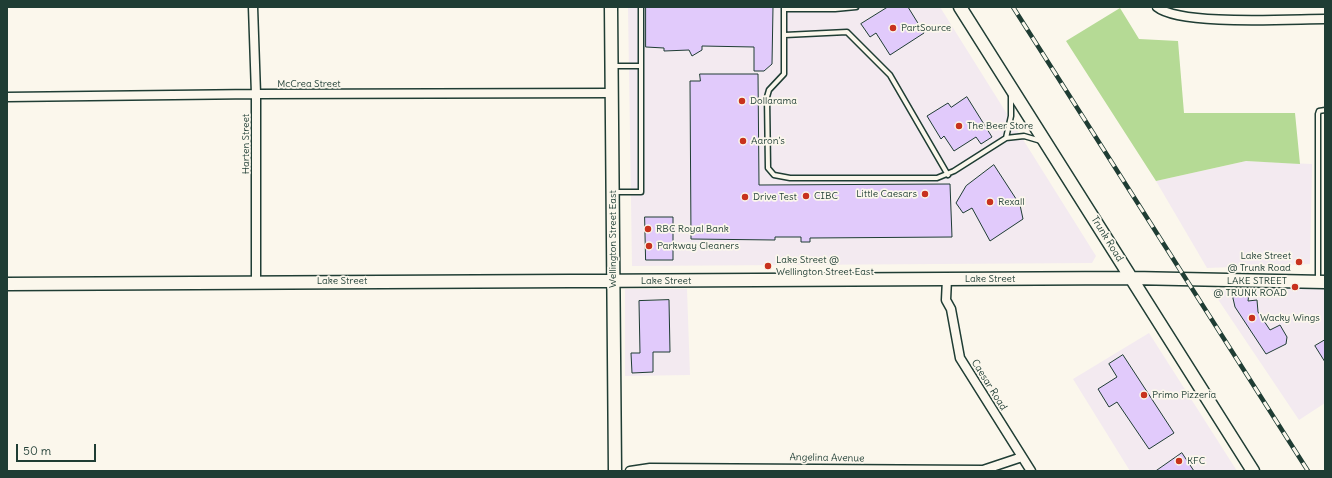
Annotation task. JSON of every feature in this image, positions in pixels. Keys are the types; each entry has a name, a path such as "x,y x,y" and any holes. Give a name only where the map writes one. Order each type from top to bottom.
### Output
{"street":[{"name":"Harten Street","path":"253,7 256,94 256,282"},
{"name":"Wellington Street East","path":"611,7 615,471"},
{"name":"Trunk Road","path":"960,7 1132,278 1170,342 1253,471"},
{"path":"1157,7 1163,11 1194,19 1325,19"},
{"name":"McCrea Street","path":"7,97 256,94 612,93"},
{"name":"Lake Street","path":"7,284 1132,278 1321,282"},
{"name":"Caesar Road","path":"947,280 946,300 950,308 960,358 1031,471"},
{"name":"Angelina Avenue","path":"630,471 650,468 984,470 1022,457"}],"lane":[{"path":"612,192 641,192 641,7"},
{"path":"856,7 835,10 784,8 784,74 769,90 767,97 768,168 770,172 779,177 790,178 937,178 948,175 1006,138 1024,136 1046,142"},
{"path":"785,35 847,32 890,75 948,175"},
{"path":"611,66 641,66"},
{"path":"1006,138 1011,116 1011,87"},
{"path":"1321,282 1318,114 1319,111 1325,110"}],"shaded area":[{"path":"628,7 940,7 1096,256 1092,263 632,266"},
{"path":"1246,161 1312,164 1310,264 1207,268 1156,181"},
{"path":"1325,288 1325,403 1299,420 1211,289"},
{"path":"625,289 687,289 690,375 625,376"},
{"path":"1149,333 1237,471 1130,471 1073,379"}],"green space":[{"path":"1120,8 1139,39 1178,41 1184,113 1295,113 1300,164 1246,161 1156,181 1066,41"}],"building":[{"path":"646,7 773,7 772,64 764,71 754,71 754,47 702,46 702,50 692,56 689,50 664,51 664,48 646,47"},
{"name":"PartSource","path":"888,7 908,7 924,33 890,55 876,33 870,37 861,24"},
{"path":"700,74 758,74 759,185 950,184 952,237 810,238 810,242 801,242 801,237 775,237 775,240 691,239 690,81 700,81"},
{"name":"The Beer Store","path":"967,97 992,137 981,144 976,137 954,151 944,136 941,139 927,116 948,103 951,107"},
{"name":"Rexall","path":"994,165 1020,205 1023,219 990,241 972,208 963,213 956,203 966,186"},
{"path":"645,217 673,217 673,260 646,260"},
{"name":"Wacky Wings","path":"1249,293 1248,301 1257,300 1258,312 1270,330 1280,325 1287,337 1286,344 1266,354 1235,307 1232,294"},
{"path":"669,300 670,352 653,352 653,372 632,373 631,353 640,353 639,301"},
{"path":"1325,340 1325,362 1315,346"},
{"path":"1123,355 1174,433 1149,449 1117,402 1109,407 1098,389 1117,377 1109,364"},
{"name":"KFC","path":"1182,453 1194,471 1156,471"}],"railway":[{"path":"1013,7 1308,471"}],"place":[{"name":"PartSource","path":"893,28"},
{"name":"Dollarama","path":"742,101"},
{"name":"The Beer Store","path":"959,126"},
{"name":"Aaron's","path":"743,141"},
{"name":"Little Caesars","path":"925,194"},
{"name":"CIBC","path":"806,196"},
{"name":"Drive Test","path":"745,197"},
{"name":"Rexall","path":"990,202"},
{"name":"RBC Royal Bank","path":"648,229"},
{"name":"Parkway Cleaners","path":"649,246"},
{"name":"Lake Street @ Trunk Road","path":"1299,262"},
{"name":"Lake Street @ Wellington Street East","path":"768,266"},
{"name":"LAKE STREET @ TRUNK ROAD","path":"1295,287"},
{"name":"Wacky Wings","path":"1252,318"},
{"name":"Primo Pizzeria","path":"1144,395"},
{"name":"KFC","path":"1179,461"}]}
